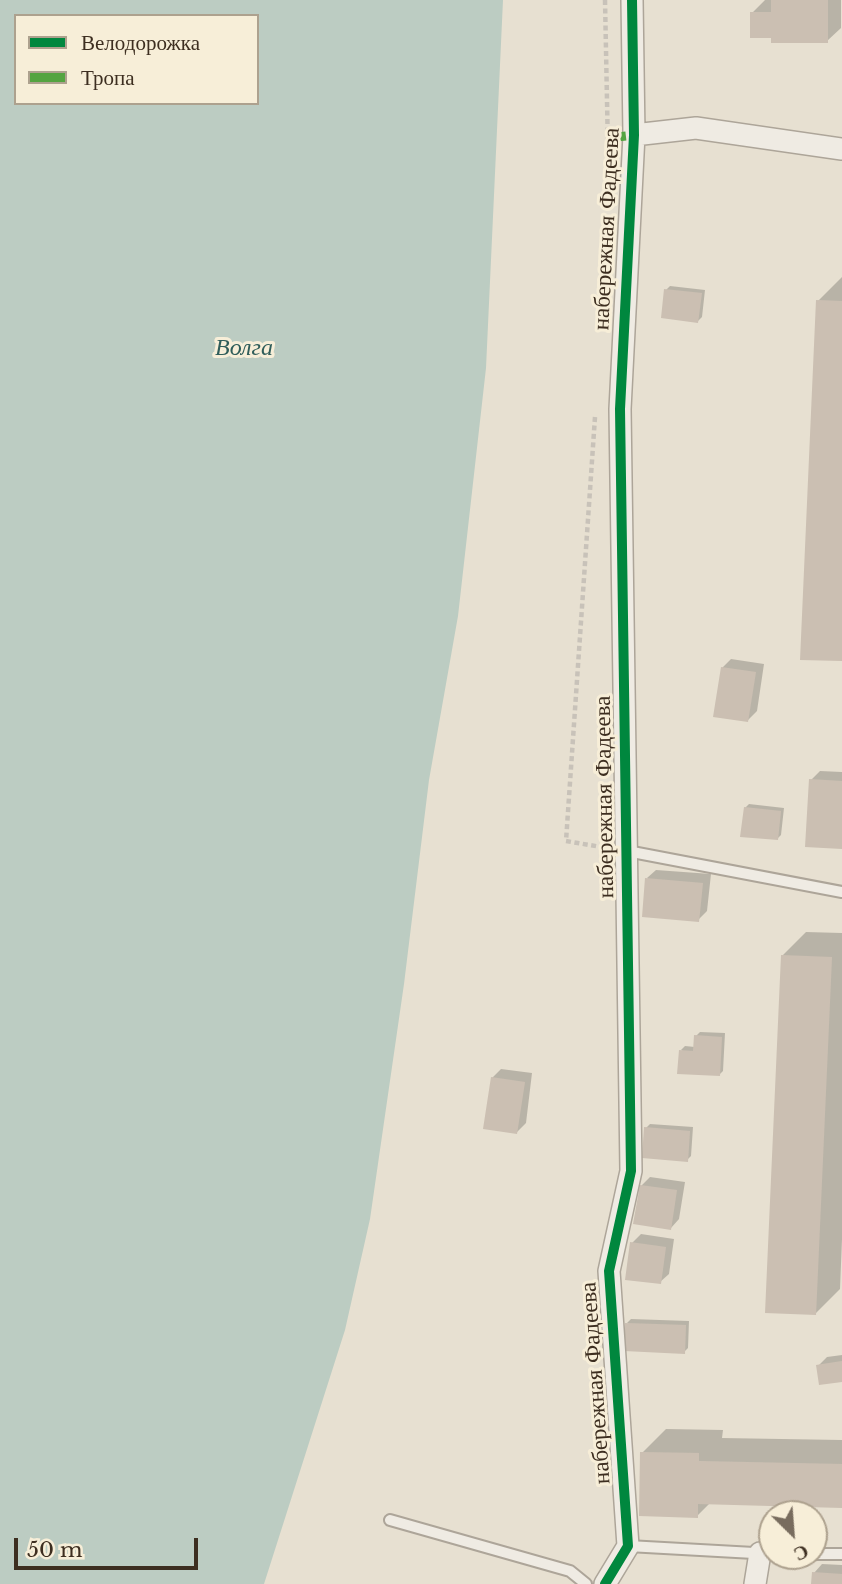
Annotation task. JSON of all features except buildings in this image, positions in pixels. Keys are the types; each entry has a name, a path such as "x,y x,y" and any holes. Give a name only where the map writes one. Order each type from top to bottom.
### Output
{"street":[{"name":"набережная Фадеева","path":"628,1546 609,1271 631,1171 620,409 634,135 632,0"},
{"path":"634,135 696,128 842,149"},
{"path":"605,1584 628,1546"}],"lane":[{"path":"626,851 842,892"},
{"path":"390,1520 570,1571 586,1584"},
{"path":"628,1546 758,1553"}],"path":[{"path":"605,0 608,152"},
{"path":"596,414 566,841 626,851"}],"water":[{"name":"Волга","path":"0,0 503,0 486,368 458,616 429,780 404,984 370,1219 345,1330 264,1584 0,1584"}],"marked path":[{"path":"608,138 634,135"}],"cycle path":[{"path":"605,1584 628,1546 609,1271 631,1171 620,409 634,135 632,0"}]}
